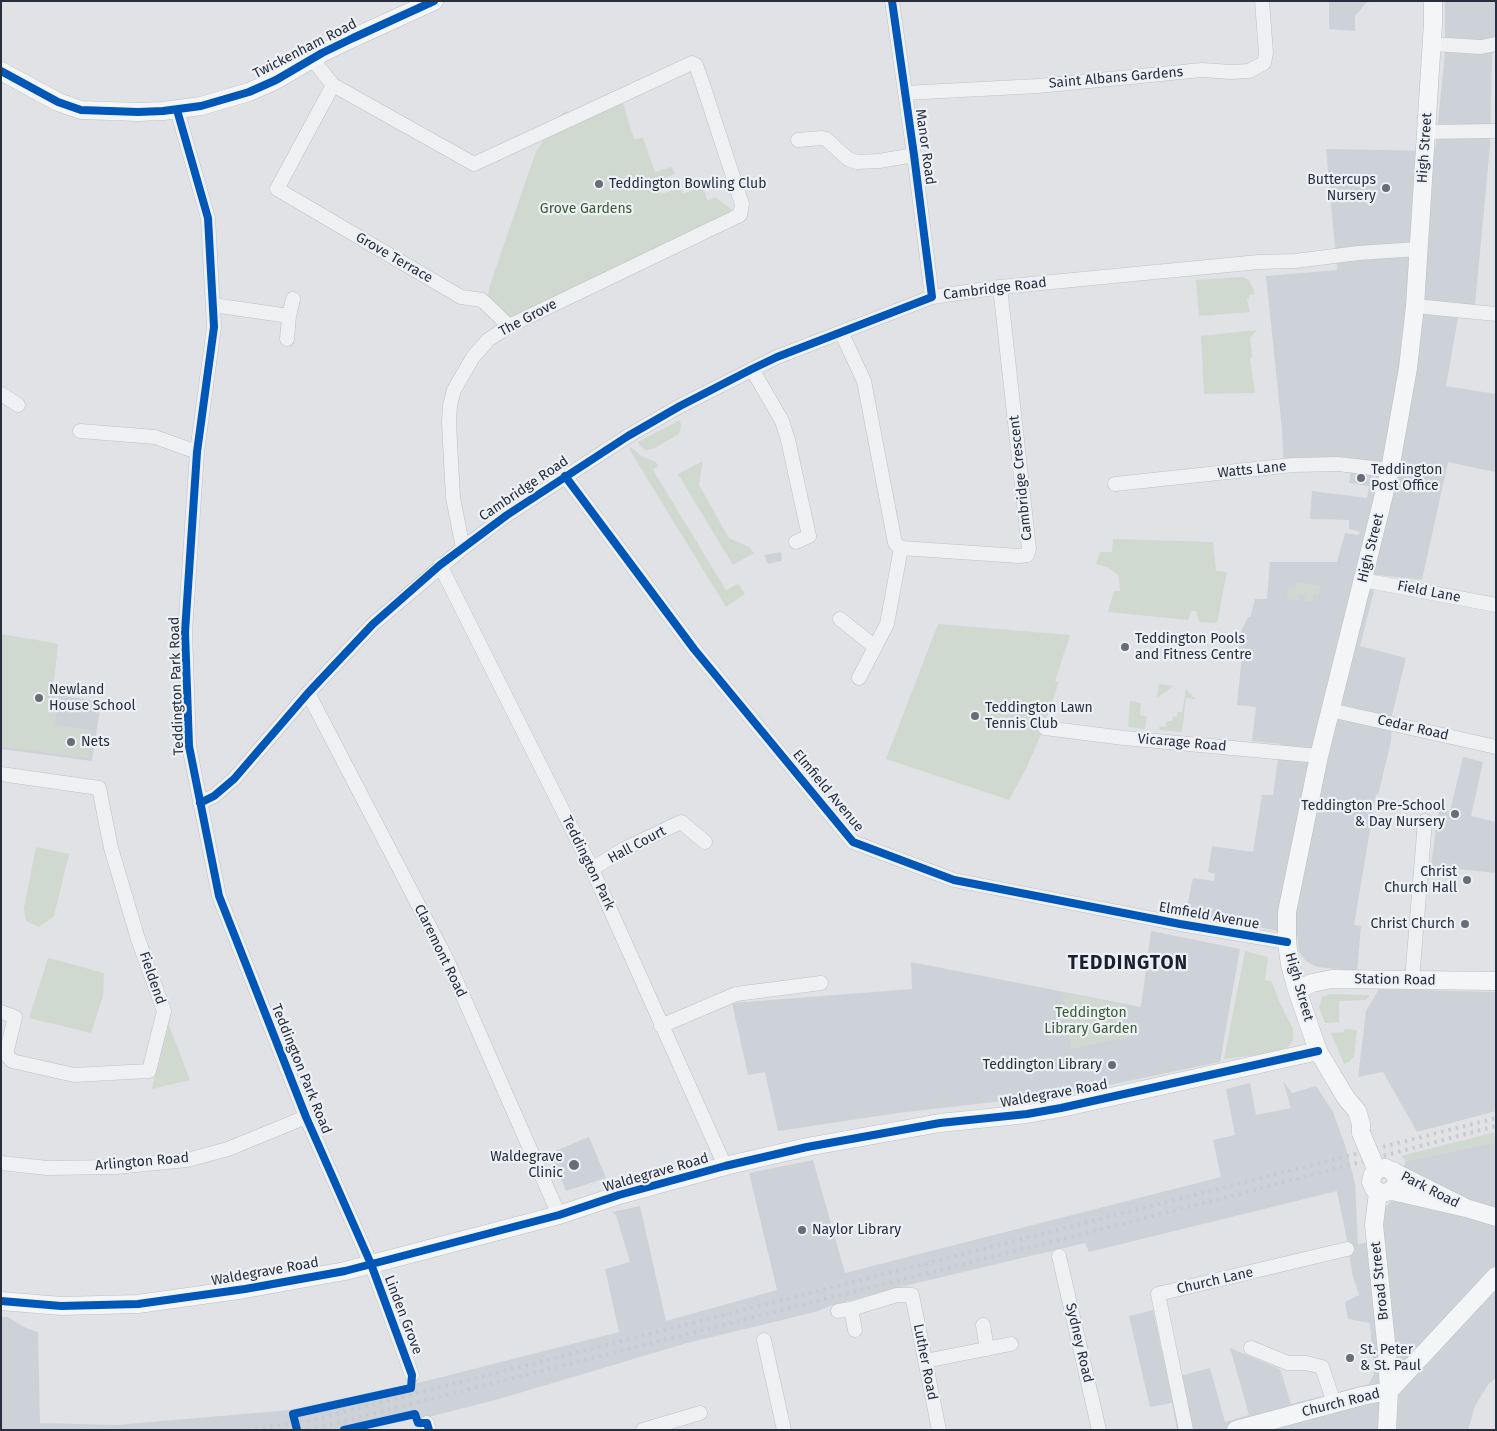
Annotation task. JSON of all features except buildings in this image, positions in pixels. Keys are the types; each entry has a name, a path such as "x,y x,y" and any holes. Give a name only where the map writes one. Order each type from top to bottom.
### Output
{"main road":[{"name":"Twickenham Road","path":"1,71 64,105 81,110 138,112 177,110 201,106 249,92 276,80 352,38 434,1"},
{"name":"High Street","path":"1388,1171 1361,1133 1351,1123 1346,1109 1346,1098 1318,1051 1290,964 1287,942 1287,919 1319,756 1390,470 1408,368 1415,306 1432,44 1432,1"},
{"name":"Station Road","path":"1297,990 1312,983 1332,979 1496,980"},
{"name":"Waldegrave Road","path":"1,1302 61,1306 138,1304 245,1289 345,1271 558,1215 620,1195 725,1166 807,1147 940,1123 1027,1114 1061,1108 1318,1051"},
{"name":"Broad Street","path":"1387,1430 1389,1391 1387,1345 1374,1225 1385,1191 1396,1184 1396,1180 1388,1171"},
{"name":"Park Road","path":"1388,1171 1466,1208"},
{"name":"Park Road","path":"1385,1191 1466,1208 1496,1218"},
{"path":"1389,1391 1496,1276"},
{"name":"Church Road","path":"1236,1430 1334,1403 1389,1391"}],"street":[{"name":"Manor Road","path":"892,1 932,296"},
{"name":"Saint Albans Gardens","path":"905,93 1038,86 1202,70 1249,71 1264,62 1266,53 1262,1"},
{"path":"1432,44 1482,47 1496,44"},
{"path":"312,59 333,85"},
{"name":"The Grove","path":"333,85 474,164 534,138 692,63 696,65 735,179 742,204 740,215 509,326 488,340 472,356 454,390 450,405 449,423 453,498 463,548"},
{"name":"Grove Terrace","path":"333,85 277,189 461,297 482,300 509,326"},
{"name":"Teddington Park Road","path":"177,110 208,218 214,327 197,452 185,632 189,746 220,896 244,963 306,1117 371,1264"},
{"path":"1426,132 1496,131"},
{"path":"798,140 826,139 848,159 857,162 880,161 914,155"},
{"name":"Cambridge Road","path":"200,802 214,796 234,779 308,693 373,624 440,565 507,515 645,426 777,357 932,296 1000,287 1259,262 1295,261 1418,248"},
{"name":"Cambridge Crescent","path":"901,548 1027,555 1029,549 1000,287"},
{"path":"287,339 293,299"},
{"path":"213,305 289,316"},
{"path":"1415,306 1496,314"},
{"path":"841,332 864,382 895,543 901,548 887,624 859,678"},
{"path":"752,369 782,421 788,440 809,536 796,542"},
{"path":"1,394 18,405"},
{"path":"80,431 155,437 197,452"},
{"name":"Watts Lane","path":"1115,484 1293,465 1338,464 1390,470"},
{"name":"Elmfield Avenue","path":"565,476 694,649 853,842 954,880 1180,924 1287,942"},
{"name":"Teddington Park","path":"440,565 592,869 725,1166"},
{"name":"Field Lane","path":"1363,580 1496,604"},
{"path":"840,619 874,647"},
{"name":"Claremont Road","path":"308,693 448,962 558,1215"},
{"name":"Cedar Road","path":"1330,710 1496,746"},
{"name":"Vicarage Road","path":"1046,728 1124,738 1319,756"},
{"name":"Fieldend","path":"1,774 100,788 111,848 138,939 164,1011 149,1071 74,1076 12,1061 6,1054 15,1016 1,1012"},
{"path":"1412,980 1426,821"},
{"name":"Hall Court","path":"592,869 624,849 681,822 705,842"},
{"path":"662,1026 736,994 821,983"},
{"name":"Arlington Road","path":"1,1163 47,1168 115,1167 187,1160 228,1148 306,1117"},
{"name":"Church Lane","path":"1186,1430 1158,1294 1347,1249"},
{"name":"Sydney Road","path":"1059,1256 1099,1430"},
{"name":"Linden Grove","path":"371,1264 412,1375"},
{"name":"Luther Road","path":"855,1330 845,1310 897,1295 912,1295 939,1430"},
{"path":"983,1326 987,1349"},
{"path":"764,1340 784,1430"},
{"path":"925,1361 1011,1344"},
{"path":"1251,1348 1288,1363 1306,1363 1322,1367 1334,1403"},
{"path":"644,1430 700,1413"}],"shaded area":[{"path":"1329,1 1375,1 1366,3 1355,16 1355,31 1329,29"},
{"path":"1445,1 1496,1 1496,51 1492,54 1490,146 1475,305 1458,318 1446,386 1496,394 1496,470 1495,472 1448,462 1422,580 1378,575 1360,646 1406,658 1392,715 1391,741 1378,795 1376,795 1354,925 1361,926 1357,971 1317,967 1306,961 1299,952 1297,935 1186,912 1193,878 1214,881 1215,874 1208,872 1212,846 1253,852 1262,795 1273,795 1280,744 1252,741 1256,707 1237,705 1242,655 1237,655 1242,629 1248,617 1250,617 1255,599 1267,599 1270,562 1337,562 1345,533 1358,535 1360,532 1349,529 1349,520 1310,519 1312,491 1367,498 1369,486 1349,483 1351,470 1284,472 1282,429 1266,276 1337,270 1326,149 1435,151 1445,53"},
{"path":"781,552 782,561 768,564 764,555"},
{"name":"Newland House School","path":"1,634 58,644 52,694 101,702 92,761 1,749"},
{"name":"Teddington Pre-School & Day Nursery","path":"1463,757 1483,762 1471,816 1496,822 1496,873 1431,866 1439,808 1450,811"},
{"path":"1151,931 1240,949 1220,1062 1065,1094 898,1113 778,1131 765,1072 748,1075 732,1003 912,989 911,962 1141,1007"},
{"path":"1379,989 1496,992 1496,1111 1417,1132 1383,1072 1358,1077 1366,1011"},
{"path":"1283,1081 1292,1093 1316,1086 1333,1112 1345,1145 1355,1183 1358,1244 1384,1240 1383,1210 1392,1200 1406,1161 1496,1142 1496,1377 1488,1385 1475,1406 1468,1430 1177,1430 1172,1403 1150,1407 1129,1316 1153,1310 1168,1379 1210,1368 1225,1422 1249,1415 1230,1348 1280,1369 1291,1404 1369,1384 1374,1374 1370,1323 1348,1319 1345,1302 1359,1295 1352,1274 1337,1191 1089,1252 1085,1243 896,1288 815,1312 687,1343 499,1399 421,1419 420,1416 354,1430 1,1430 1,1317 8,1317 26,1328 38,1332 40,1423 116,1425 290,1410 430,1380 619,1332 605,1269 630,1262 616,1215 612,1212 640,1206 666,1321 777,1290 749,1173 813,1160 845,1273 1221,1177 1213,1140 1235,1135 1226,1089 1250,1083 1256,1115 1291,1108"},
{"path":"589,1137 606,1178 566,1191 550,1153"}],"green space":[{"name":"Grove Gardens","path":"613,102 623,104 634,139 643,138 655,172 672,167 675,174 656,182 661,194 681,188 683,194 702,186 708,201 715,197 731,209 727,225 517,318 508,317 486,297 488,296 489,288 535,154 554,120 566,111 572,115"},
{"path":"1243,277 1249,280 1255,294 1249,295 1249,299 1247,299 1250,312 1199,316 1196,280"},
{"path":"1257,330 1250,338 1252,357 1250,359 1255,393 1204,394 1201,336"},
{"path":"680,420 679,434 653,449 646,450 640,446 638,442"},
{"path":"631,447 641,456 656,462 658,466 653,470 726,590 738,584 745,594 726,607 629,449"},
{"path":"703,461 699,485 729,538 749,547 754,553 733,565 678,474"},
{"path":"1113,539 1213,542 1216,571 1227,572 1217,623 1199,622 1196,611 1191,611 1188,620 1108,612 1114,591 1120,591 1119,576 1109,568 1096,564 1100,552 1112,552"},
{"path":"1297,582 1320,586 1319,595 1313,594 1312,601 1305,601 1305,595 1298,595 1297,600 1287,599 1289,587 1295,588"},
{"name":"Teddington Lawn Tennis Club","path":"938,624 1070,635 1055,681 1059,682 1042,732 1027,767 1009,800 886,759"},
{"name":"Newland House School","path":"1,634 58,644 54,680 50,680 47,699 58,701 55,725 91,730 88,758 1,747"},
{"path":"1159,684 1173,686 1157,698"},
{"path":"1186,689 1195,699 1186,698 1182,732 1160,730 1159,726 1166,727 1167,721 1172,721 1173,716 1177,717 1177,712 1182,712"},
{"path":"1130,701 1141,703 1140,715 1147,717 1145,729 1128,727"},
{"path":"36,847 69,854 54,916 39,927 26,921 24,908"},
{"path":"1245,951 1268,957 1265,980 1272,982 1293,1029 1293,1040 1281,1052 1224,1059"},
{"path":"48,958 104,973 103,996 91,1033 29,1018"},
{"name":"Teddington Library Garden","path":"1063,992 1125,1005 1123,1026 1128,1030 1128,1037 1071,1049"},
{"path":"1330,994 1370,995 1366,1000 1339,1001 1339,1022 1325,1023 1319,1008 1322,997"},
{"path":"167,1020 190,1080 152,1089"},
{"path":"1345,1029 1357,1030 1354,1056 1349,1062 1344,1064 1331,1033 1344,1032"},
{"path":"1496,1132 1496,1142 1406,1161 1401,1156"}],"railway":[{"path":"248,1430 308,1421 1496,1118"},
{"path":"308,1430 1236,1195 1496,1126"}],"cycle path":[{"path":"1,71 58,102 81,110 138,112 201,106 249,92 276,80 322,53 434,1"},
{"path":"200,803 214,796 234,779 308,693 373,624 440,565 507,515 628,436 680,406 752,369 777,357 932,297 892,1"},
{"path":"177,110 208,218 214,327 197,452 185,632 189,746 219,896 306,1117 371,1264 412,1375 411,1388 293,1414 297,1430"},
{"path":"565,476 694,649 853,842 954,880 1180,924 1287,942"},
{"path":"1,1301 61,1306 138,1304 245,1289 345,1271 559,1215 619,1195 725,1166 807,1147 940,1123 1027,1114 1061,1108 1318,1051"},
{"path":"344,1430 415,1414 418,1423 427,1423 429,1430"}],"place":[{"name":"Teddington Bowling Club","path":"599,184"},
{"name":"Buttercups Nursery","path":"1386,188"},
{"name":"Teddington Post Office","path":"1361,478"},
{"name":"Teddington Pools and Fitness Centre","path":"1125,647"},
{"name":"Newland House School","path":"39,698"},
{"name":"Teddington Lawn Tennis Club","path":"975,716"},
{"name":"Nets","path":"71,742"},
{"name":"Teddington Pre-School & Day Nursery","path":"1455,814"},
{"name":"Christ Church Hall","path":"1467,880"},
{"name":"Christ Church","path":"1465,924"},
{"name":"Teddington Library","path":"1112,1065"},
{"name":"Waldegrave Clinic","path":"574,1165"},
{"name":"Naylor Library","path":"802,1230"},
{"name":"St. Peter & St. Paul","path":"1350,1358"}],"district":[{"name":"TEDDINGTON","path":"1128,964"}]}
